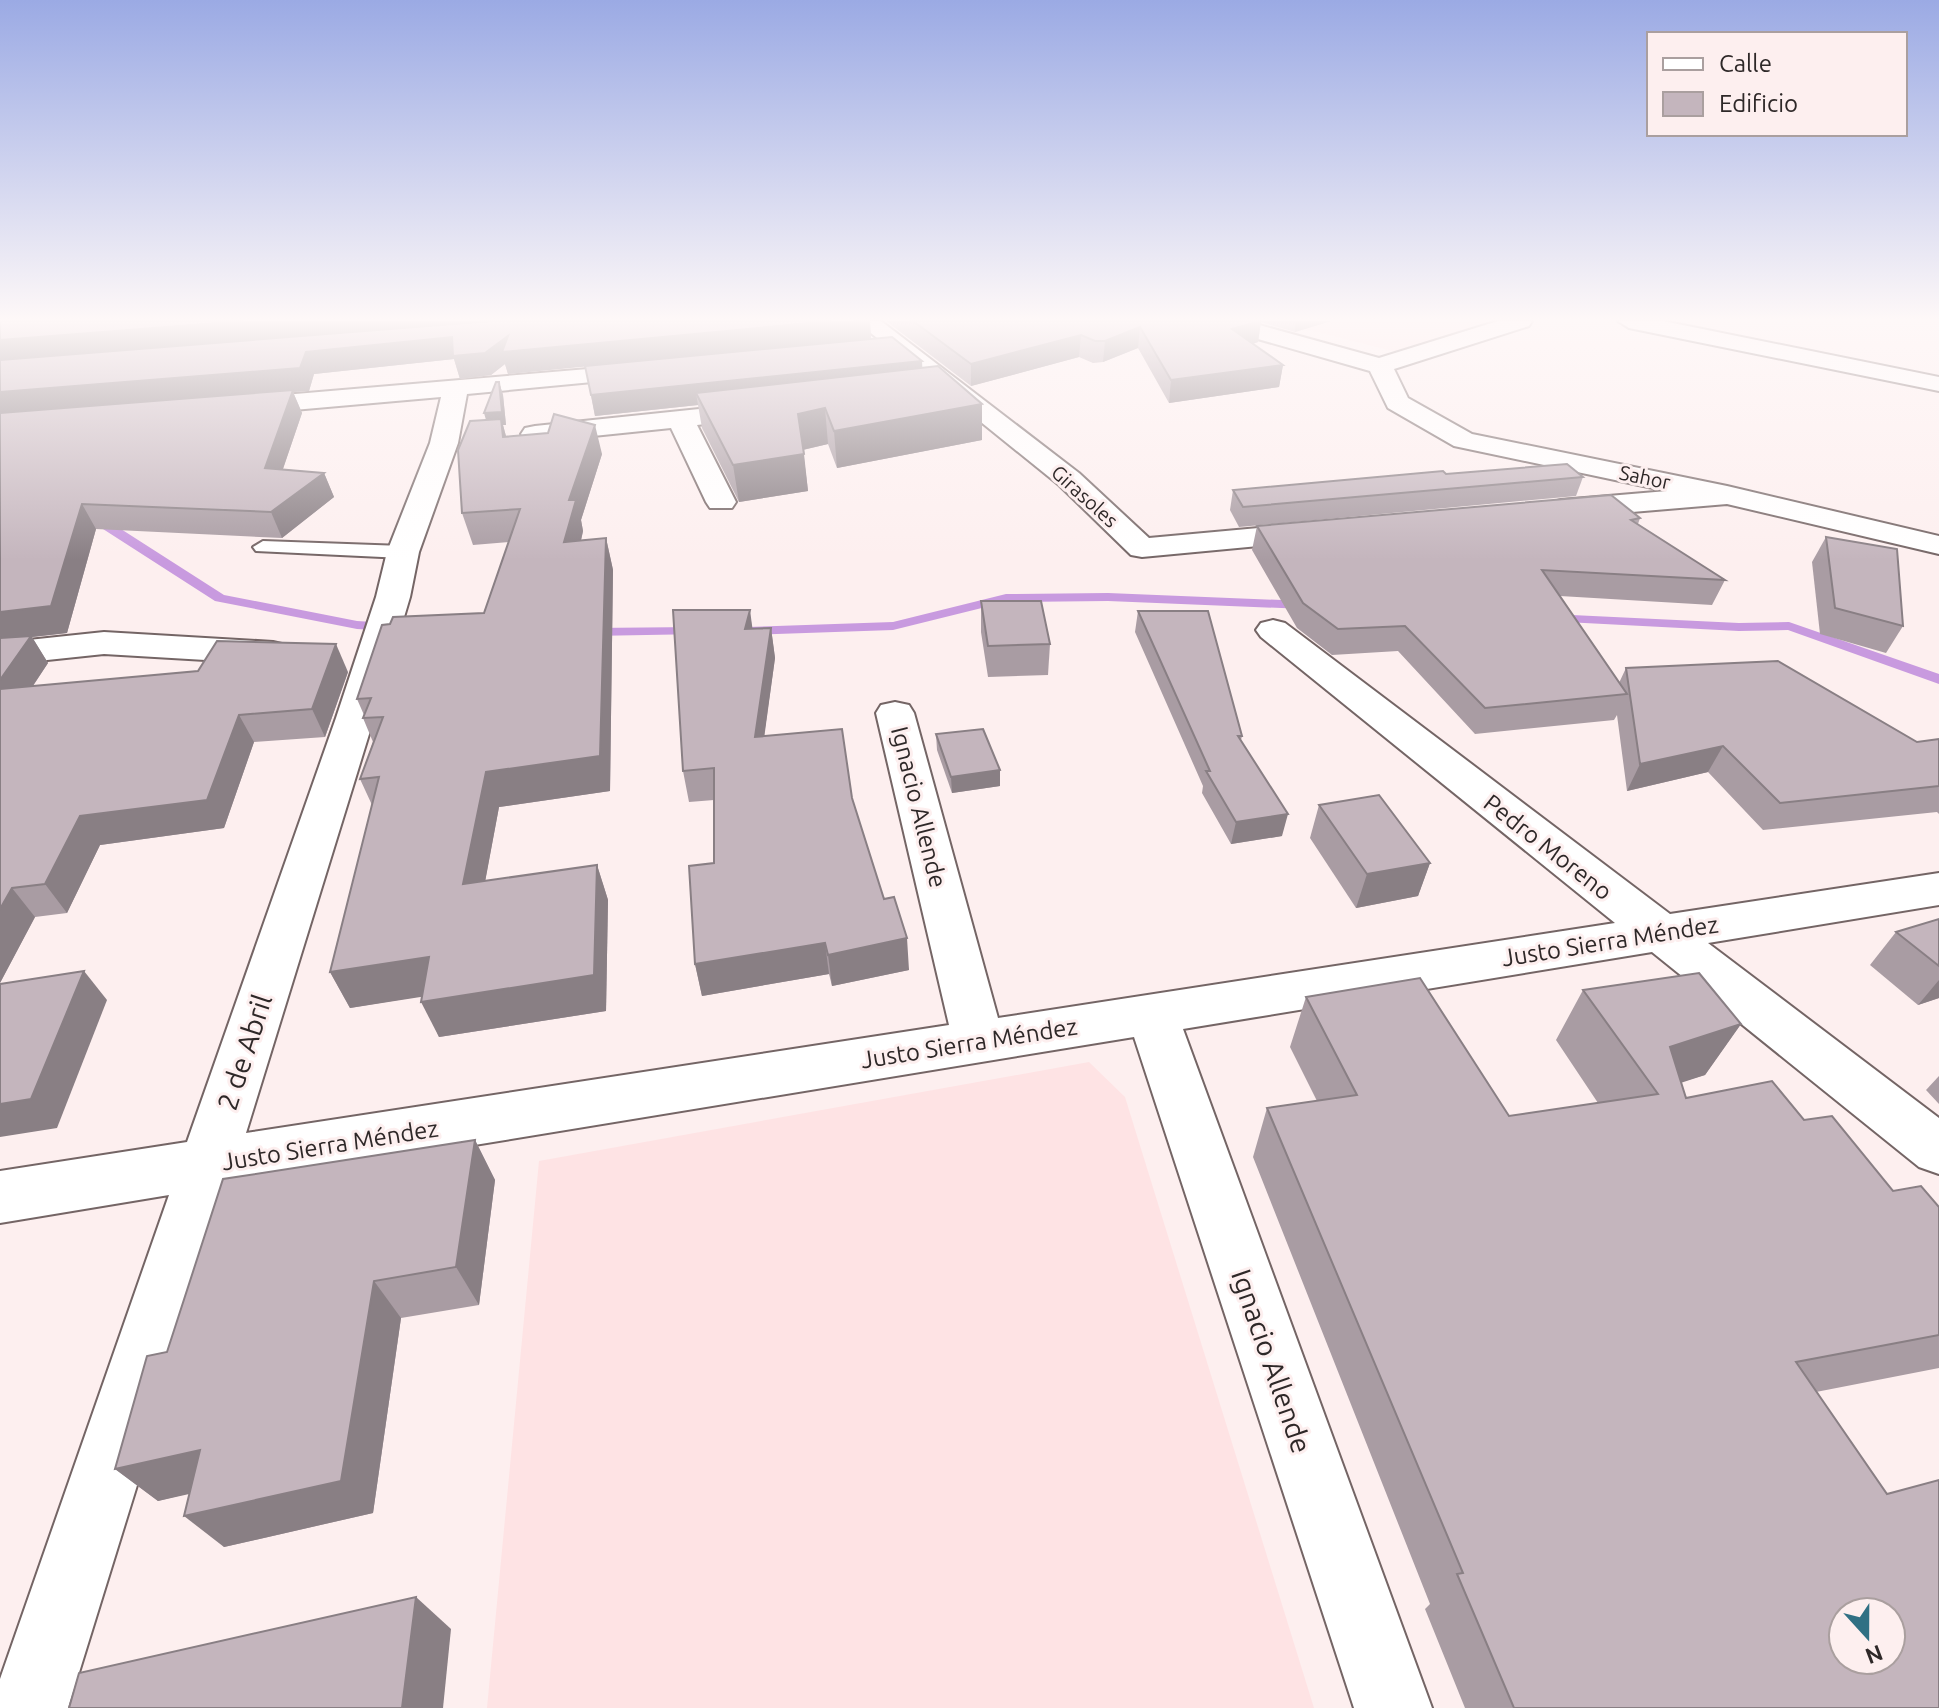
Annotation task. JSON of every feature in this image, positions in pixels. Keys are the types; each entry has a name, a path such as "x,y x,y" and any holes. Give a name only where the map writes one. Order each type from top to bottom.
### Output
{"street":[{"path":"220,409 323,401"},
{"name":"2 de Abril","path":"29,1708 206,1164 359,642 403,552 444,443 453,401"},
{"name":"Girasoles","path":"967,401 1069,479 1142,548 1349,528"},
{"name":"Sahor","path":"1396,401 1464,440 1727,495 1939,545"},
{"path":"507,437 776,409"},
{"path":"681,420 721,502"},
{"path":"444,443 476,440"},
{"path":"1539,511 1727,495"},
{"name":"Pedro Moreno","path":"1273,630 1658,934 1939,1150"},
{"path":"0,654 104,643 359,642"},
{"name":"Ignacio Allende","path":"895,713 979,1042"},
{"name":"Justo Sierra Méndez","path":"0,1197 1939,889"},
{"name":"Ignacio Allende","path":"1152,1014 1393,1708"}],"lane":[{"path":"263,547 403,552"}],"shaded area":[{"path":"1089,1062 1125,1097 1314,1708 487,1708 539,1161"}],"building":[{"path":"157,401 289,401 265,468 324,473 271,512 82,504 51,606 0,612 0,413"},
{"path":"489,401 501,401 502,412 484,413"},
{"path":"700,401 978,401 982,404 834,431 825,408 798,414 804,454 733,465"},
{"path":"554,414 595,425 569,500 576,500 564,542 606,538 600,756 486,772 463,884 597,865 594,975 421,1002 429,957 330,972 379,777 360,779 383,717 363,718 371,698 357,699 382,625 390,624 393,617 484,613 520,509 462,513 458,450 470,421 501,419 503,437 548,433"},
{"path":"1567,464 1583,477 1243,507 1233,490 1443,471 1446,474"},
{"path":"1611,495 1640,518 1631,520 1725,580 1542,570 1627,694 1485,708 1405,626 1338,629 1303,603 1257,526"},
{"path":"1826,537 1897,549 1903,626 1835,608"},
{"path":"981,601 1041,601 1050,644 988,646"},
{"path":"673,610 750,610 745,629 771,628 755,737 842,729 852,798 884,899 894,897 907,938 828,955 825,943 695,964 689,866 714,863 714,768 683,771"},
{"path":"1138,611 1208,611 1242,736 1238,736 1288,814 1236,822 1206,771 1210,771"},
{"path":"31,636 0,680 0,638"},
{"path":"217,641 336,644 312,709 239,715 207,800 80,816 45,884 12,888 0,909 0,689 198,671"},
{"path":"1778,661 1917,742 1939,739 1939,786 1780,803 1723,746 1640,764 1626,668"},
{"path":"983,729 1000,770 951,777 936,734"},
{"path":"1379,795 1430,863 1367,874 1319,805"},
{"path":"1939,919 1939,966 1896,932"},
{"path":"84,971 31,1099 0,1104 0,984"},
{"path":"1699,973 1741,1024 1670,1047 1686,1098 1772,1081 1804,1120 1832,1116 1893,1191 1921,1186 1939,1207 1939,1335 1796,1362 1887,1494 1939,1480 1939,1708 1514,1708 1457,1574 1463,1573 1267,1108 1357,1095 1306,997 1420,978 1509,1116 1658,1094 1583,990"},
{"path":"475,1140 456,1267 374,1281 341,1481 184,1516 200,1450 115,1469 147,1356 167,1352 223,1179"},
{"path":"416,1597 402,1708 69,1708 79,1673"}],"waterway":[{"path":"91,524 106,525 220,598 357,625 389,627"},
{"path":"747,631 893,626 1006,598 1108,597 1305,605"},
{"path":"1551,618 1739,627 1789,626 1939,679"},
{"path":"591,632 697,631"}]}
